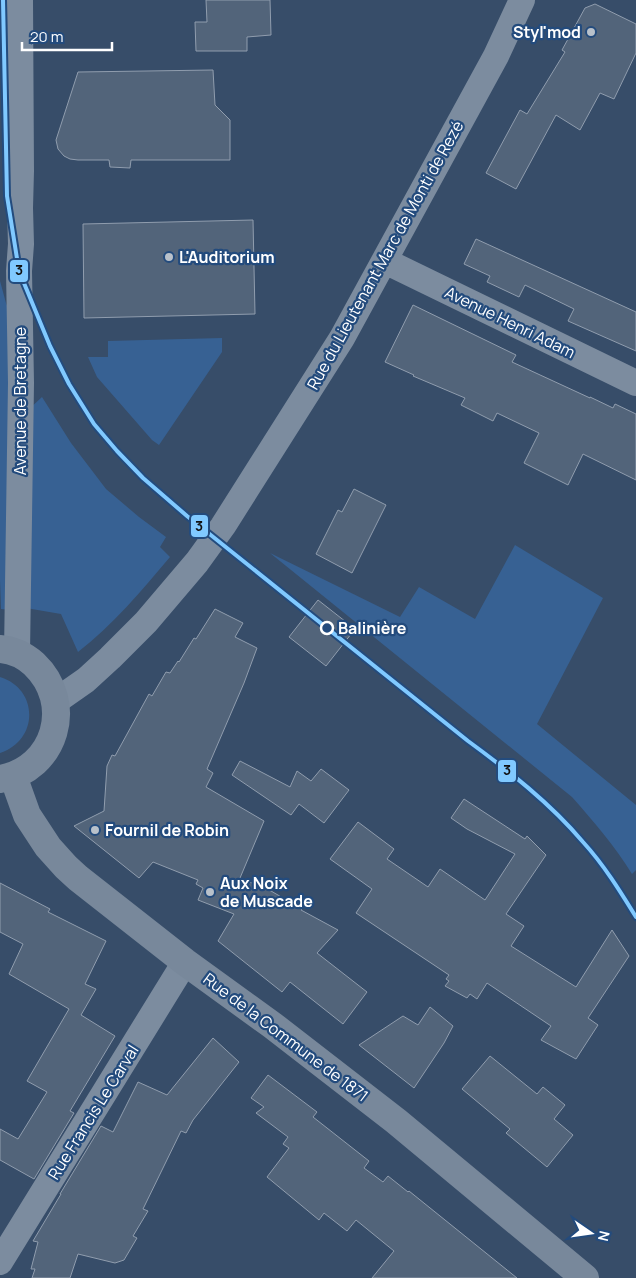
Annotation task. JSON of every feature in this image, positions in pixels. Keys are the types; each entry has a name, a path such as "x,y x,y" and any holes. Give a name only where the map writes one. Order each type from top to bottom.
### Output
{"street":[{"name":"Avenue de Bretagne","path":"9,651 21,383 19,272 21,244 20,0"},
{"name":"Rue du Lieutenant Marc de Monti de Rezé","path":"56,701 86,680 146,622 206,550 223,526 342,338 496,56 522,0"},
{"name":"Avenue Henri Adam","path":"385,261 636,383"},
{"path":"7,777 21,772 43,754 50,742 56,721 56,701 48,680 30,661 9,651"},
{"name":"Rue de la Commune de 1871","path":"7,777 27,815 48,847 66,867 185,962 272,1025 396,1121 585,1278"},
{"name":"Rue Francis Le Carval","path":"0,1262 185,962"}],"shaded area":[{"path":"0,281 13,322 10,610 1,609 0,580"},
{"path":"222,338 222,352 159,445 152,440 97,377 88,357 108,357 108,341"},
{"path":"42,397 71,443 106,489 166,537 160,547 170,557 115,619 78,652 61,614 26,608 27,411"},
{"path":"515,545 603,598 537,724 636,805 636,870 632,874 611,844 572,797 270,553 400,617 419,587 475,619"},
{"path":"0,677 13,683 22,692 27,703 29,715 22,737 13,746 0,753"}],"building":[{"path":"206,0 270,0 271,35 247,37 247,51 196,51 195,22 207,22"},
{"path":"595,4 636,24 636,53 614,99 600,93 580,130 556,115 516,189 486,173 520,110 527,114 565,52 562,50 585,8"},
{"path":"213,70 215,105 230,120 230,160 131,160 130,168 110,167 109,160 70,159 64,156 58,149 56,140 78,72"},
{"name":"L'Auditorium","path":"253,220 255,314 84,318 83,224"},
{"path":"476,239 636,312 636,351 568,321 574,309 525,285 519,297 487,282 490,276 464,264"},
{"path":"413,305 516,355 512,362 613,408 615,404 636,414 636,480 583,454 568,485 524,463 539,433 497,413 493,421 461,405 465,398 385,362"},
{"path":"354,489 386,505 352,573 316,554 338,510 342,512"},
{"path":"318,600 355,629 326,666 289,637"},
{"path":"215,609 243,623 235,637 257,648 207,769 213,773 206,787 264,821 240,878 271,891 338,930 317,953 367,992 343,1024 290,982 282,992 218,941 234,914 198,900 203,888 196,884 198,880 153,862 139,878 74,826 104,811 107,766 112,755 115,756 149,694 152,696 166,672 170,673 179,662"},
{"path":"240,761 290,787 297,771 311,781 321,769 349,790 324,823 299,804 291,815 232,775"},
{"path":"464,799 525,839 527,836 546,855 506,914 524,926 511,946 576,987 612,930 629,956 588,1018 598,1025 576,1059 541,1040 551,1026 487,983 477,999 470,994 467,998 445,986 449,981 446,979 449,975 356,913 372,889 330,859 358,822 394,849 387,859 428,887 440,869 485,900 515,854 467,829 451,818"},
{"path":"0,883 50,909 48,912 106,941 85,984 96,989 81,1015 115,1036 70,1111 74,1113 34,1179 0,1160 0,1129 18,1139 47,1092 27,1081 69,1009 9,974 23,944 0,932"},
{"path":"430,1007 453,1026 414,1088 359,1045 403,1016 418,1025"},
{"path":"213,1038 239,1062 193,1120 186,1133 181,1131 143,1209 148,1211 133,1236 137,1238 124,1260 115,1263 78,1254 70,1278 32,1278 35,1269 31,1269 38,1242 33,1241 101,1126 113,1132 138,1082 167,1095"},
{"path":"490,1056 537,1094 543,1087 565,1105 554,1119 573,1135 547,1167 506,1133 510,1129 462,1089"},
{"path":"268,1075 317,1112 313,1117 369,1161 364,1168 383,1182 388,1176 409,1191 517,1278 372,1278 394,1251 356,1220 347,1231 324,1213 319,1220 267,1177 289,1148 283,1144 288,1137 256,1113 264,1107 251,1098"}],"transit line":[{"name":"3","path":"3,0 7,196 19,271 50,346 69,384 94,424 143,478 187,516 543,801 591,851 636,917"}],"place":[{"name":"Styl'mod","path":"591,32"},
{"name":"L'Auditorium","path":"169,257"},
{"name":"Balinière","path":"327,628"},
{"name":"Fournil de Robin","path":"95,830"},
{"name":"Aux Noix de Muscade","path":"210,892"}]}
